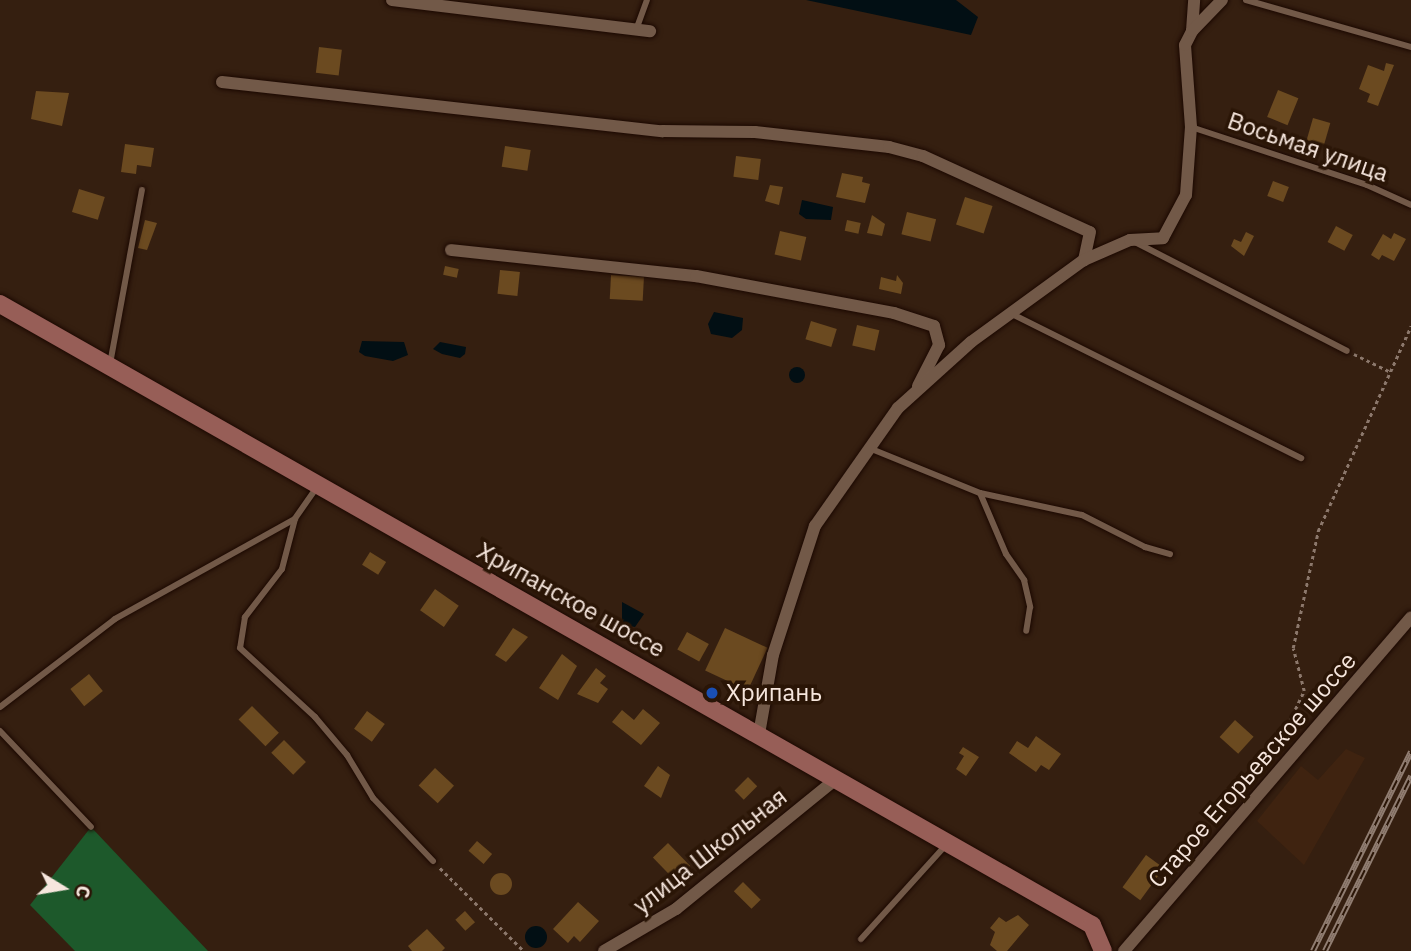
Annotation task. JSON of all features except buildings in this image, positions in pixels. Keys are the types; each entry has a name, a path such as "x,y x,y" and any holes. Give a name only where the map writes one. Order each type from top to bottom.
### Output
{"main road":[{"name":"Хрипанское шоссе","path":"0,304 1092,925 1104,951"}],"street":[{"path":"391,0 650,31"},
{"path":"1192,31 1194,0"},
{"path":"759,734 773,654 815,526 869,448 915,393 971,342 1014,314 1084,260 1130,240 1163,237 1186,195 1191,127 1185,46 1192,31 1222,0"},
{"path":"222,82 662,131 755,132 889,147 934,161 1090,232 1084,260"},
{"path":"451,250 696,276 894,313 934,326 939,345 915,393"},
{"name":"Старое Егорьевское шоссе","path":"1124,951 1411,617"},
{"name":"улица Школьная","path":"604,951 627,942 676,909 837,778"}],"lane":[{"path":"636,30 647,0"},
{"path":"1246,0 1411,47"},
{"name":"Восьмая улица","path":"1191,127 1367,185 1411,205"},
{"path":"110,367 142,190"},
{"path":"1130,240 1347,351"},
{"path":"1014,314 1301,458"},
{"path":"869,448 980,493 1082,515 1145,547 1170,554"},
{"path":"318,486 295,519 282,569 245,617 240,649 315,717 347,755 373,798 433,861"},
{"path":"980,493 1006,554 1024,580 1030,607 1026,631"},
{"path":"0,707 115,619 295,519"},
{"path":"0,731 91,827"},
{"path":"861,939 948,842"}],"path":[{"path":"1271,780 1267,763 1304,691 1293,648 1318,531 1411,326"},
{"path":"1347,351 1389,371"},
{"path":"433,861 524,951"}],"shaded area":[{"path":"806,0 956,0 978,17 971,35"},
{"path":"802,200 833,207 831,220 806,219 799,214"},
{"path":"714,312 743,318 742,330 732,338 711,334 708,324"},
{"path":"362,341 404,342 408,355 393,361 365,356 359,352"},
{"path":"440,342 466,347 465,354 460,358 442,354 433,349"},
{"path":"797,367 803,369 803,381 797,383 791,381 789,375 791,369"},
{"path":"622,602 644,614 635,627 622,625"},
{"path":"1346,749 1365,758 1304,865 1257,821 1301,766 1318,780"},
{"path":"536,926 544,929 547,937 544,945 536,948 528,945 525,937 528,929"}],"green space":[{"path":"91,827 208,951 75,951 30,905"}],"railway":[{"path":"1313,951 1411,752"},
{"path":"1325,951 1411,776"}],"place":[{"name":"Хрипань","path":"712,693"}]}
